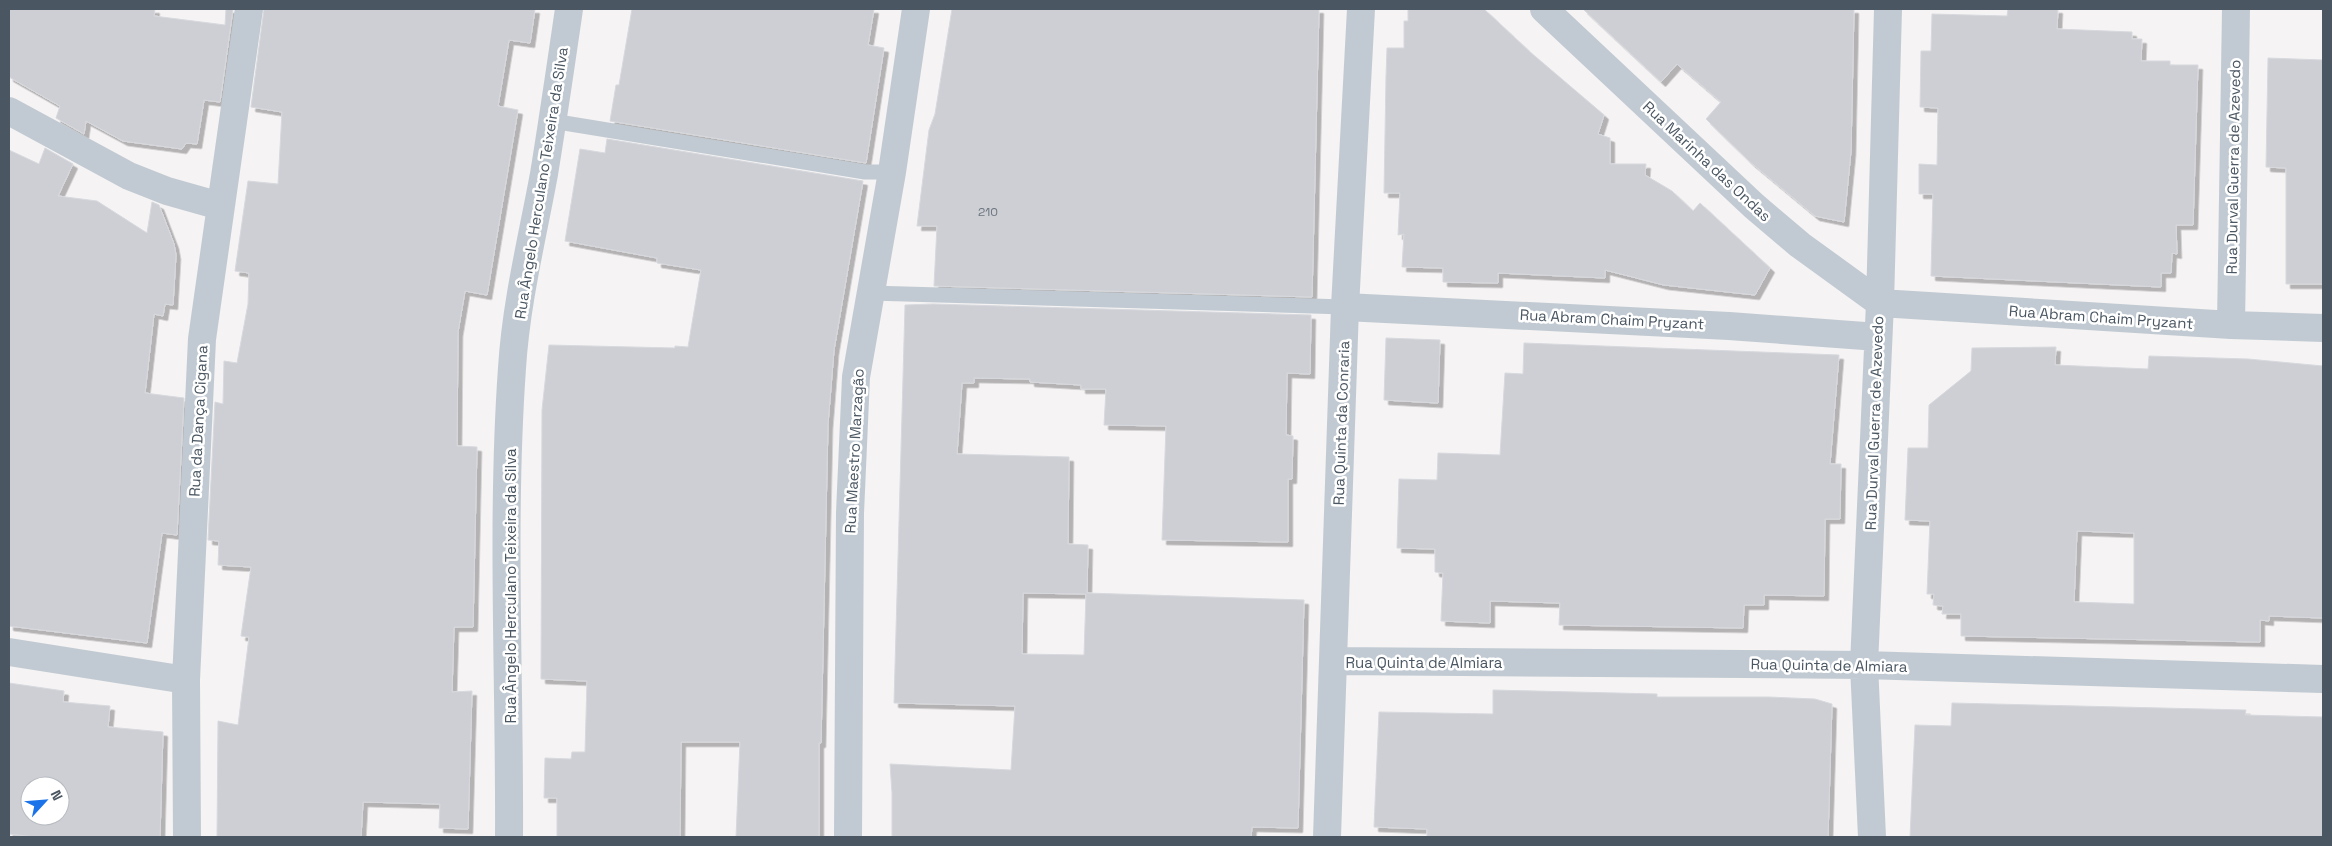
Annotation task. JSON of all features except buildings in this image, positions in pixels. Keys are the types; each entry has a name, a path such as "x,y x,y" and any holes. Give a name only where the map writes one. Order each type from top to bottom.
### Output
{"street":[{"name":"Rua da Dança Cigana","path":"187,837 186,680 202,339 248,9"},
{"name":"Rua Ângelo Herculano Teixeira da Silva","path":"509,837 510,721 506,515 512,367 524,279 552,121 569,9"},
{"name":"Rua Maestro Marzagão","path":"848,837 852,474 856,377 892,172 916,9"},
{"name":"Rua Quinta da Conraria","path":"1327,837 1345,307 1361,9"},
{"name":"Rua Marinha das Ondas","path":"1544,9 1754,206 1800,245 1880,303"},
{"name":"Rua Durval Guerra de Azevedo","path":"1872,837 1864,665 1880,303 1888,9"},
{"name":"Rua Durval Guerra de Azevedo","path":"2231,325 2236,9"},
{"path":"9,111 130,176 168,191 220,206"},
{"name":"Rua Abram Chaim Pryzant","path":"1880,303 2231,325 2323,328"},
{"name":"Rua Abram Chaim Pryzant","path":"1345,307 1729,326 1878,337"},
{"path":"9,652 186,680"},
{"name":"Rua Quinta de Almiara","path":"1334,661 1864,665 2323,679"}],"lane":[{"path":"552,121 865,172 892,172"},
{"path":"870,293 1345,307"}]}
